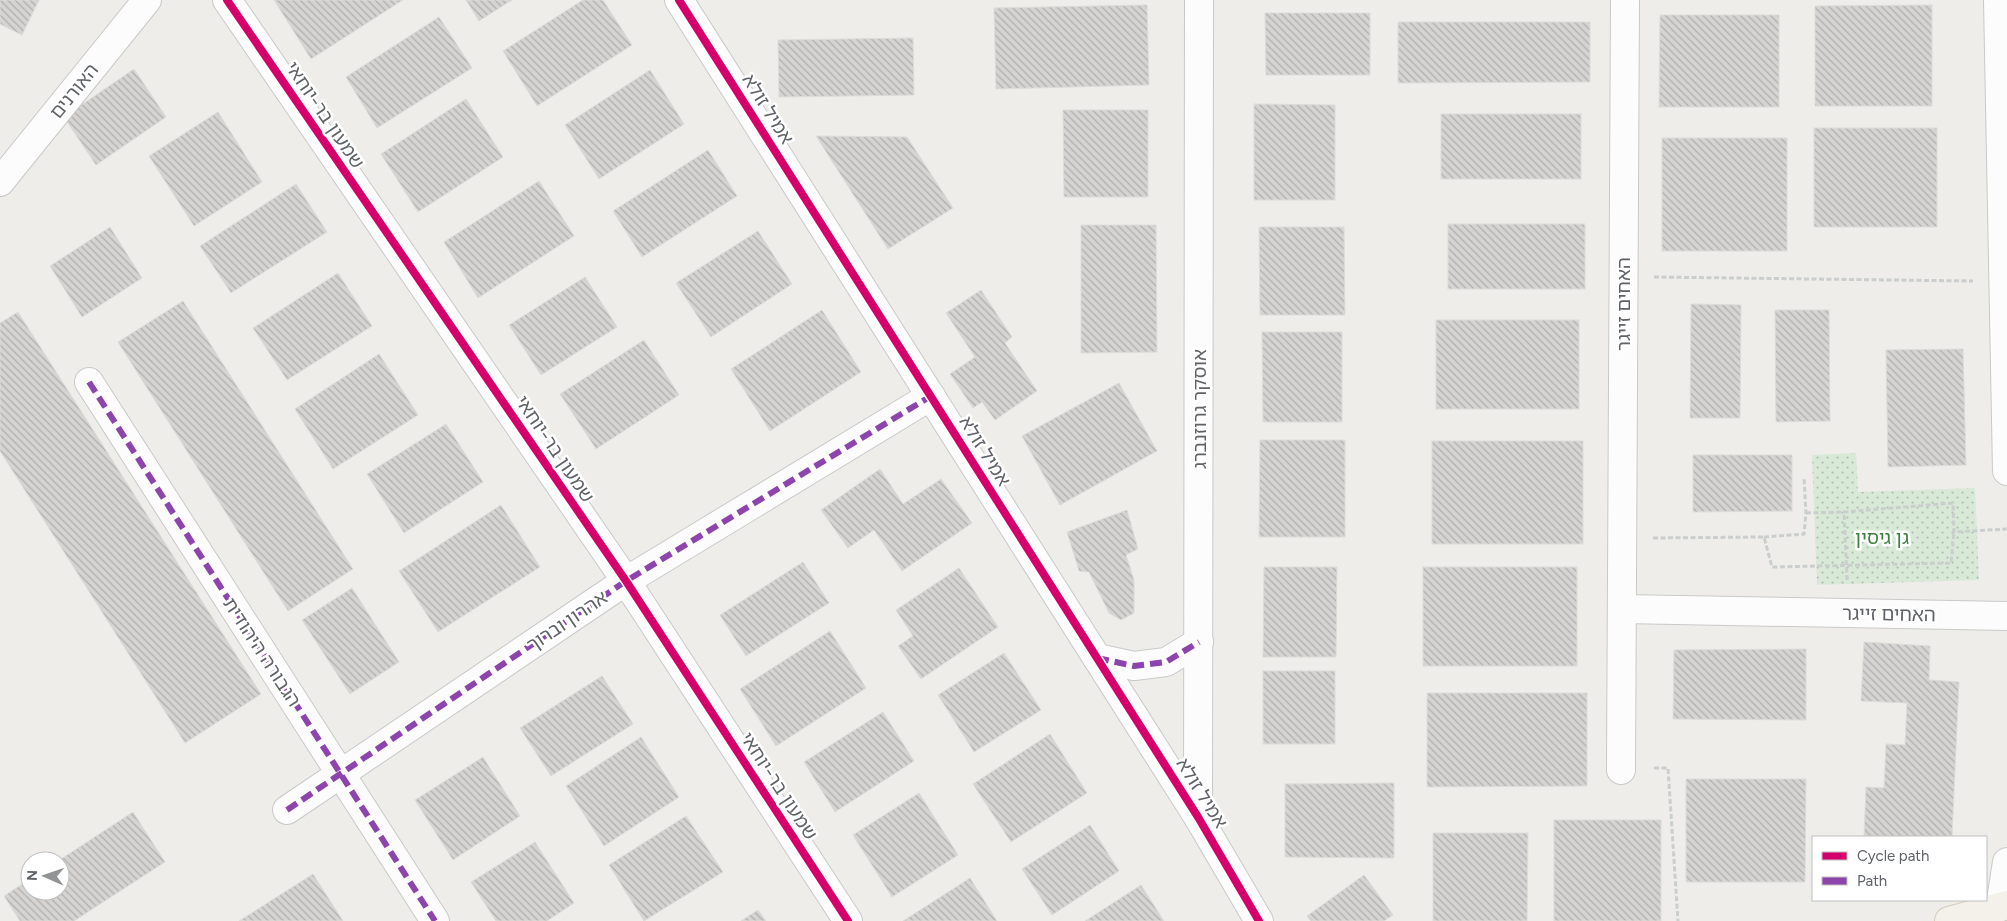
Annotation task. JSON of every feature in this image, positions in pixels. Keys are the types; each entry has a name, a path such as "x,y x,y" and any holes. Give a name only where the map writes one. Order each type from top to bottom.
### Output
{"main road":[{"path":"1949,921 2004,906"}],"street":[{"name":"האורנים","path":"0,182 147,0"},
{"name":"שמעון בר-יוחאי","path":"227,0 626,581 848,921"},
{"name":"אמיל זולא","path":"679,0 1198,817 1259,921"},
{"name":"אוסקר גרוזנברג","path":"1198,817 1199,0"},
{"name":"האחים זייגר","path":"1621,770 1624,0"},
{"path":"1998,0 2007,471"},
{"name":"הגבורה היהודית","path":"89,382 436,921"},
{"name":"אהרון וברוך","path":"288,810 626,581 931,396"},
{"name":"האחים זייגר","path":"1622,609 2007,616"},
{"path":"1097,658 1134,666 1166,662 1199,642"},
{"path":"2004,906 2007,862"}],"path":[{"path":"1623,277 2004,281"},
{"path":"1622,538 1764,537 1804,534 1806,513 1804,477"},
{"path":"1764,537 1772,568 1951,563 1954,532 1953,503 1844,512 1806,513"},
{"path":"1844,512 1848,613"},
{"path":"1954,532 2007,529"},
{"path":"1621,770 1668,768 1678,921"}],"green space":[{"name":"גן גיסין","path":"1856,453 1858,492 1975,488 1979,580 1817,585 1812,455"}],"building":[{"path":"0,0 39,0 22,35 0,24"},
{"path":"274,0 403,0 311,59"},
{"path":"466,0 512,0 479,21"},
{"path":"583,0 603,0 632,45 537,106 503,51"},
{"path":"1147,5 1149,85 996,89 994,8"},
{"path":"1932,5 1932,106 1815,106 1815,6"},
{"path":"1265,13 1370,13 1370,75 1266,75"},
{"path":"1660,15 1779,15 1779,107 1659,107"},
{"path":"439,17 472,68 377,128 346,77"},
{"path":"1398,22 1590,22 1590,82 1398,83"},
{"path":"913,38 914,95 779,97 778,40"},
{"path":"134,69 166,117 96,165 64,117"},
{"path":"650,70 684,124 599,179 565,125"},
{"path":"466,99 503,157 418,212 381,154"},
{"path":"1254,104 1335,105 1335,200 1254,200"},
{"path":"1063,110 1148,110 1148,197 1064,197"},
{"path":"218,112 262,182 194,226 149,156"},
{"path":"1441,114 1581,114 1581,179 1441,179"},
{"path":"1814,128 1937,128 1937,227 1814,227"},
{"path":"816,136 907,137 953,208 888,249"},
{"path":"1662,138 1787,138 1787,251 1662,251"},
{"path":"708,150 737,196 642,257 613,211"},
{"path":"539,181 574,236 478,298 444,242"},
{"path":"296,184 327,232 231,293 200,246"},
{"path":"1448,224 1585,224 1585,289 1448,289"},
{"path":"1081,225 1156,225 1157,352 1081,353"},
{"path":"110,227 142,278 82,317 50,266"},
{"path":"1259,227 1344,227 1345,315 1260,315"},
{"path":"758,231 792,284 711,337 676,283"},
{"path":"338,273 372,326 287,380 253,328"},
{"path":"585,277 617,327 541,375 509,325"},
{"path":"981,290 1012,337 1005,343 1037,391 995,420 982,402 973,408 950,374 975,357 946,313"},
{"path":"183,301 353,569 288,611 118,342"},
{"path":"1691,304 1741,305 1740,418 1690,418"},
{"path":"822,310 861,372 770,431 731,369"},
{"path":"1775,310 1829,310 1830,421 1776,422"},
{"path":"18,312 261,694 185,743 0,451 0,323"},
{"path":"1436,320 1579,320 1579,409 1436,409"},
{"path":"1262,332 1342,332 1342,422 1263,422"},
{"path":"644,340 679,395 596,449 560,394"},
{"path":"1963,349 1966,465 1888,467 1886,350"},
{"path":"379,354 418,415 333,469 295,409"},
{"path":"1119,383 1157,451 1060,505 1022,436"},
{"path":"446,424 483,482 404,533 367,474"},
{"path":"1260,440 1345,440 1345,537 1259,537"},
{"path":"1432,441 1583,441 1583,544 1432,544"},
{"path":"1693,455 1792,455 1792,511 1693,512"},
{"path":"880,469 903,504 941,479 972,523 902,571 874,530 848,548 821,510"},
{"path":"501,505 540,567 438,632 399,571"},
{"path":"1127,510 1138,549 1126,555 1134,580 1134,613 1121,620 1109,613 1089,572 1079,571 1067,532"},
{"path":"803,562 829,603 746,656 720,615"},
{"path":"1264,567 1337,567 1336,657 1263,657"},
{"path":"1423,567 1577,567 1577,666 1423,666"},
{"path":"959,568 998,627 921,679 898,646 913,636 896,610"},
{"path":"352,588 399,662 350,694 302,620"},
{"path":"830,631 866,688 776,746 740,689"},
{"path":"1864,642 1930,646 1929,680 1959,682 1952,836 1864,836 1866,787 1884,788 1886,744 1905,745 1907,703 1861,701"},
{"path":"1806,649 1806,720 1673,719 1674,650"},
{"path":"1004,653 1041,710 974,752 938,695"},
{"path":"1263,671 1335,671 1335,744 1263,744"},
{"path":"602,676 633,724 551,776 520,728"},
{"path":"1427,693 1587,693 1587,786 1427,787"},
{"path":"883,712 914,761 835,812 804,762"},
{"path":"1050,734 1087,793 1011,842 973,784"},
{"path":"641,737 679,797 604,846 566,786"},
{"path":"483,757 520,816 453,860 415,800"},
{"path":"1686,779 1806,779 1805,882 1686,882"},
{"path":"1394,783 1394,858 1285,857 1285,784"},
{"path":"919,793 958,855 892,897 853,835"},
{"path":"133,812 165,862 74,921 20,921 4,896 20,886 20,901 70,901 70,853"},
{"path":"686,816 723,872 644,921 609,865"},
{"path":"1554,820 1661,820 1661,921 1554,921"},
{"path":"1090,825 1119,871 1052,915 1022,869"},
{"path":"1433,833 1528,833 1527,921 1433,921"},
{"path":"535,842 574,903 547,921 496,921 471,882"},
{"path":"313,874 343,921 239,921"},
{"path":"1364,875 1393,915 1384,921 1311,921 1307,916"},
{"path":"970,878 997,921 903,921"},
{"path":"1141,885 1164,921 1085,921"},
{"path":"758,910 766,921 741,921"}],"marked path":[{"path":"89,382 435,921"},
{"path":"287,810 626,581 931,396"},
{"path":"1097,658 1134,666 1166,662 1199,642"}],"cycle path":[{"path":"227,0 626,581 848,921"},
{"path":"679,0 1198,817 1259,921"}]}
